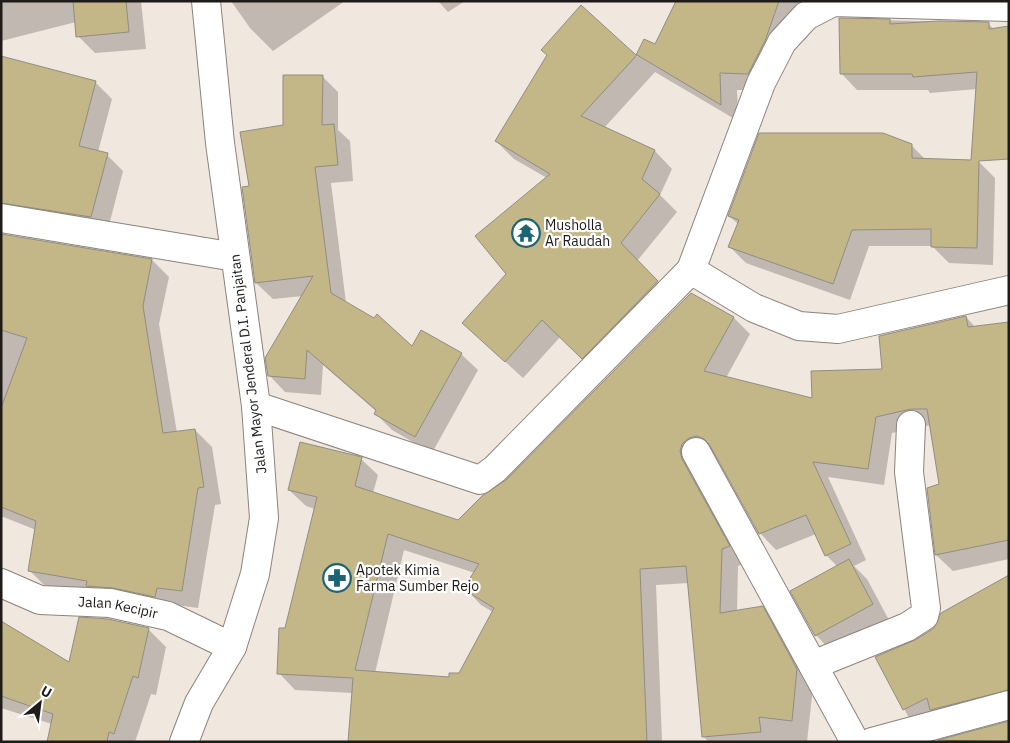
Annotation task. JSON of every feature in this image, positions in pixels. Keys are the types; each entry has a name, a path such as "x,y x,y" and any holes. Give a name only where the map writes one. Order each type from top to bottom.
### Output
{"street":[{"name":"Jalan Mayor Jenderal D.I. Panjaitan","path":"184,742 199,703 232,647 256,574 264,518 256,406 220,143 206,1"},
{"path":"256,406 480,480 495,469 691,270 761,83 782,42 806,16 833,2 1009,6"},
{"path":"1,218 236,257"},
{"path":"691,270 763,312 799,326 838,330 1009,290"},
{"path":"813,665 907,627 924,616 926,608 909,472 911,425"},
{"path":"696,452 855,742"},
{"name":"Jalan Kecipir","path":"1,583 40,600 110,603 168,616 232,647"},
{"path":"890,739 1009,705"}],"building":[{"path":"73,1 126,1 129,32 76,37"},
{"path":"676,1 779,1 765,41 748,74 720,73 721,105 637,55 581,116 655,150 642,179 660,194 621,243 658,281 582,359 542,320 505,362 462,323 506,274 475,236 550,174 495,141 547,55 541,50 581,5 636,55 644,39 655,44"},
{"path":"839,18 890,19 890,24 939,21 989,22 989,29 1009,26 1009,159 979,161 977,248 931,247 931,229 852,230 833,284 728,247 739,220 728,216 759,133 883,133 912,144 912,158 971,160 977,72 913,77 912,74 840,74"},
{"path":"1,56 96,81 79,146 108,153 91,217 1,203"},
{"path":"283,75 323,75 322,125 334,124 338,165 315,167 331,293 374,318 377,314 412,346 421,330 462,353 415,437 374,414 376,410 307,350 305,379 268,376 265,358 313,276 255,283 242,187 249,186 240,132 283,125"},
{"path":"1,234 152,259 143,306 163,433 195,429 204,487 198,488 182,591 157,588 155,597 113,588 86,586 87,581 28,571 36,521 1,507 1,408 27,338 1,330"},
{"path":"691,293 734,317 704,371 812,398 811,371 882,369 879,336 966,316 968,327 1009,322 1009,540 935,555 927,488 939,484 927,409 911,409 876,417 868,469 813,462 851,544 825,556 806,515 759,534 709,444 697,436 689,438 682,444 680,451 682,459 730,546 722,549 720,613 763,606 797,669 792,721 759,717 761,732 702,737 686,566 640,569 647,742 348,742 353,678 277,674 279,628 285,628 317,497 288,490 300,442 362,457 355,486 458,520 483,495 506,480","holes":["388,534 479,564 463,589 494,608 459,673 449,673 449,677 355,670"]},
{"path":"849,559 873,604 815,636 790,591"},
{"path":"1009,575 1009,690 930,710 927,698 903,710 875,657 915,640 933,629 941,613"},
{"path":"79,617 108,619 149,628 138,678 133,676 114,734 109,732 107,742 47,742 53,714 1,696 1,621 69,662"},
{"path":"1009,721 1009,742 938,740"}],"place":[{"name":"Musholla Ar Raudah","path":"526,233"},
{"name":"Apotek Kimia Farma Sumber Rejo","path":"337,578"}]}
